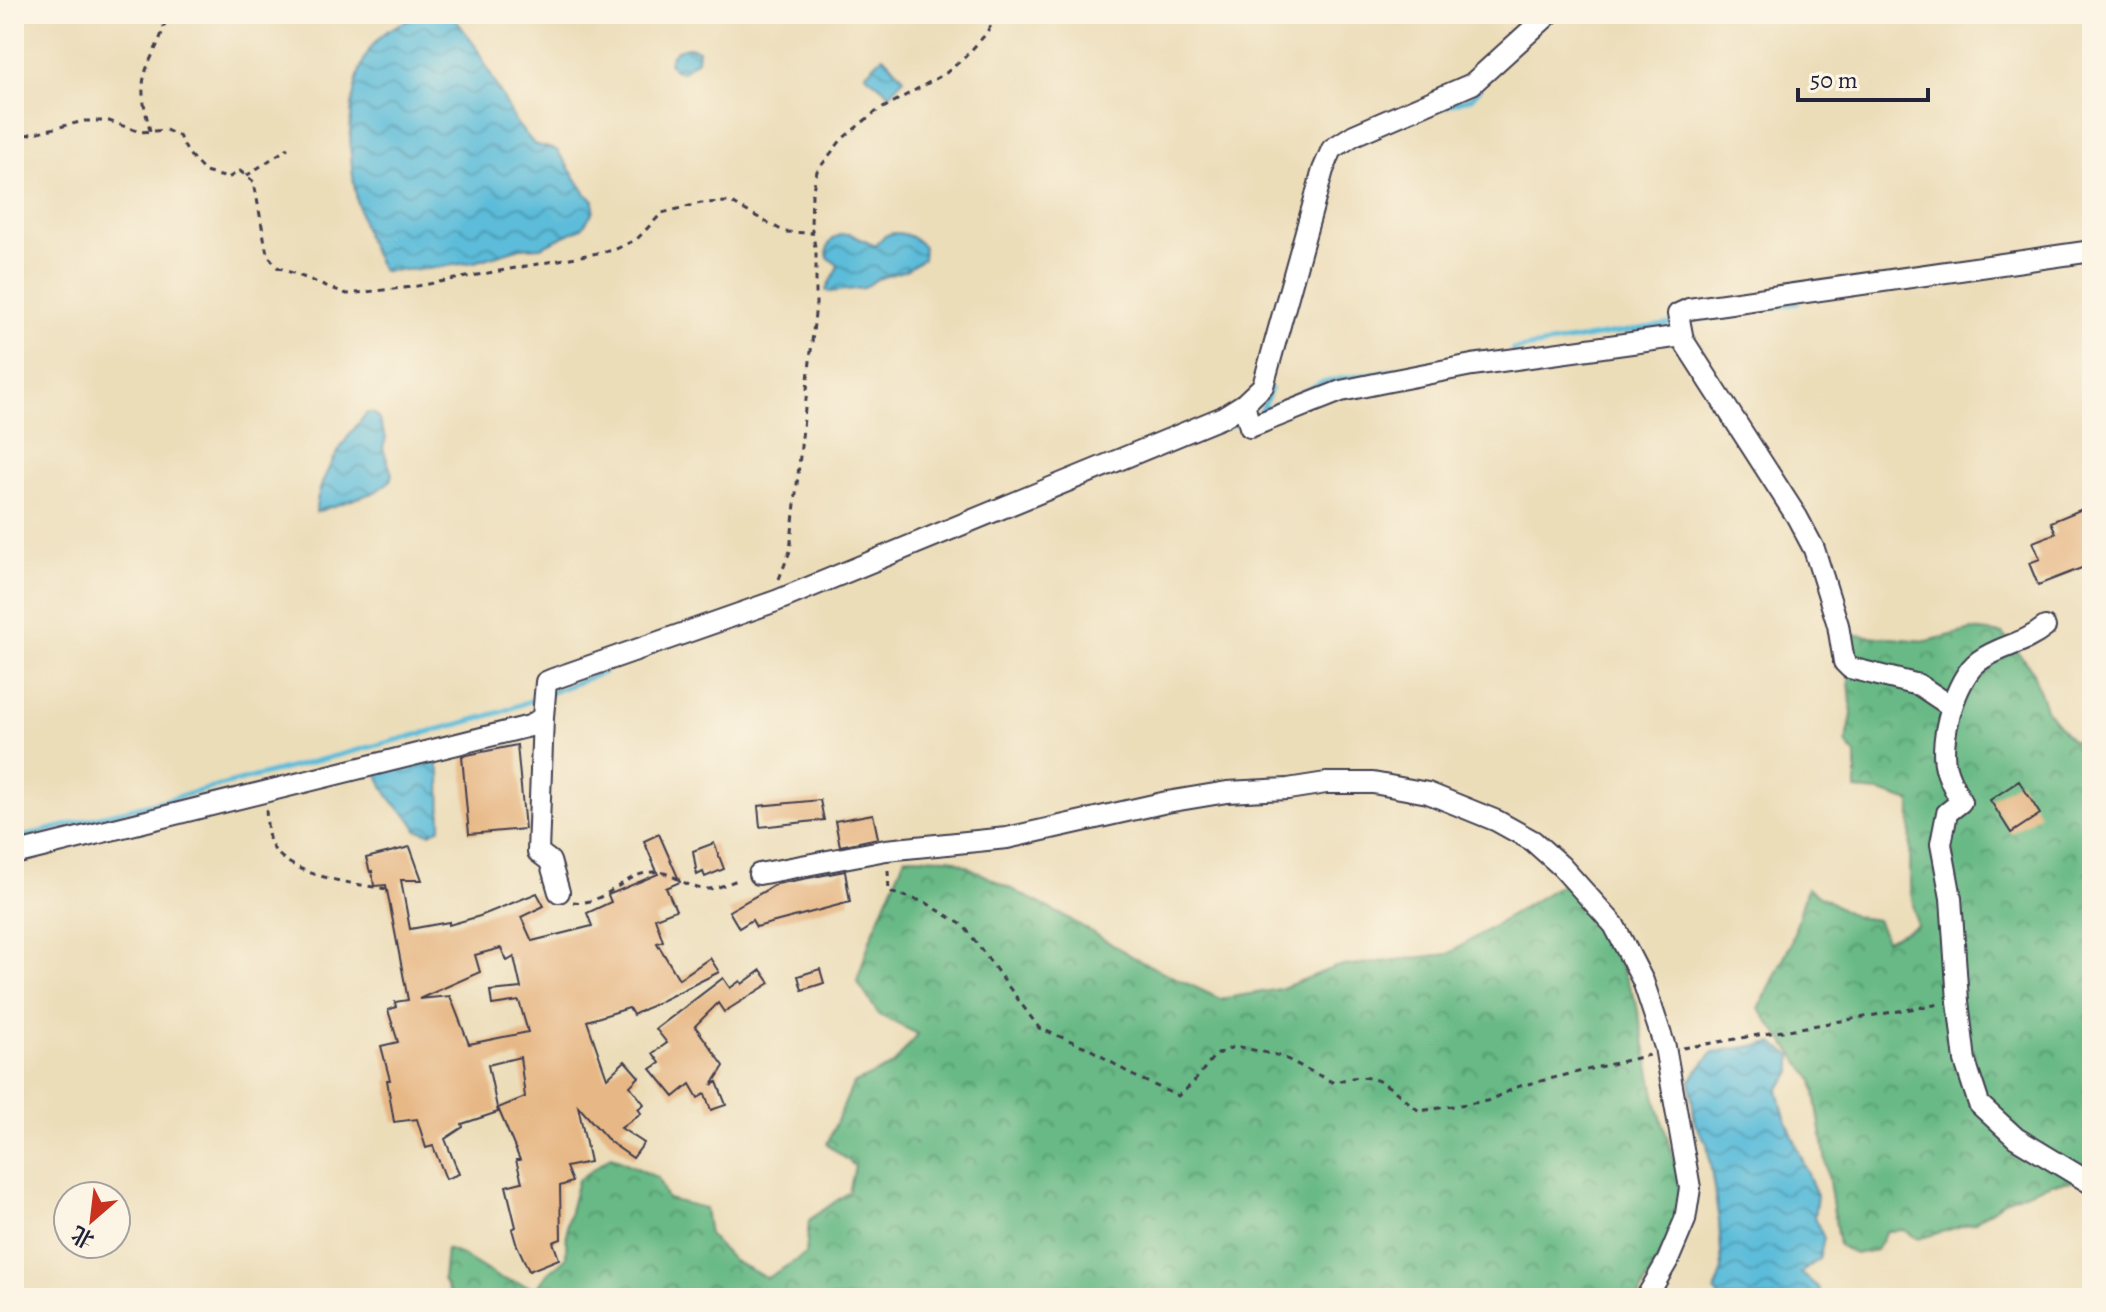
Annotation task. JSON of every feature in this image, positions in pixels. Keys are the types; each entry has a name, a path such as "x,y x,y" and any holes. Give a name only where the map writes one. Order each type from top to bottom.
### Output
{"street":[{"path":"1247,414 1263,386 1323,170 1332,149 1354,135 1472,84 1549,14"},
{"path":"1680,327 1689,309 2092,251"},
{"path":"559,892 550,861 538,852 546,682 762,606 1223,417 1385,382 1680,327"},
{"path":"1680,327 1814,549 1838,625 1844,662 1850,668 1919,685 1952,707"},
{"path":"2045,627 2031,639 2003,648 1977,662 1957,689 1947,726 1945,766 1961,802 1947,813 1941,844 1951,898 1965,1061 1979,1104 2016,1138 2092,1184"},
{"path":"14,854 530,726 544,702"},
{"path":"759,874 886,850 1007,838 1167,802 1227,792 1288,789 1326,783 1373,783 1428,793 1497,821 1533,841 1561,866 1614,925 1643,981 1665,1051 1690,1188 1685,1220 1668,1260 1646,1298"}],"path":[{"path":"150,131 143,86 147,69 161,41 166,14"},
{"path":"762,606 784,570 790,551 816,304 812,194 817,171 842,139 874,113 946,73 964,58 985,35 998,14"},
{"path":"14,138 84,121 109,121 140,132 166,130 179,136 188,153 205,172 228,178 240,171 254,182 267,254 277,267 347,294 412,287 614,250 637,239 662,213 701,203 730,202 785,232 812,233"},
{"path":"246,176 288,148"},
{"path":"263,792 270,843 278,854 309,872 392,890"},
{"path":"886,850 889,892 925,902 964,926 1039,1028 1088,1048 1134,1076 1178,1096 1193,1083 1214,1056 1235,1046 1281,1056 1334,1083 1352,1076 1380,1080 1419,1111 1487,1101 1520,1086 1665,1051 1958,1001"},
{"path":"559,892 570,902 579,903 593,901 638,875 651,872 665,873 691,886 707,889 759,874"}],"green space":[{"path":"1972,630 2003,634 2032,670 2047,711 2072,741 2092,734 2092,1180 2052,1183 2007,1199 1975,1222 1918,1239 1904,1230 1887,1231 1876,1250 1855,1254 1839,1245 1813,1080 1759,1009 1791,943 1807,888 1855,917 1877,920 1886,940 1917,926 1910,887 1911,802 1880,792 1856,790 1856,755 1846,744 1852,715 1845,634 1927,641"},
{"path":"905,857 951,858 1066,917 1142,962 1220,999 1280,989 1335,967 1448,954 1565,882 1609,941 1636,1001 1657,1104 1681,1183 1678,1220 1638,1298 453,1298 443,1279 446,1249 462,1255 499,1278 537,1288 548,1273 566,1258 567,1223 578,1180 611,1156 658,1178 667,1199 705,1208 709,1235 733,1261 767,1278 806,1254 809,1220 849,1192 855,1166 827,1144 853,1084 893,1065 918,1034 879,1015 857,981 871,937"}],"water":[{"path":"424,14 454,17 476,47 516,123 534,144 557,150 586,194 594,200 594,210 582,228 541,247 521,248 474,262 383,271 371,248 354,187 351,118 355,86 365,58 380,37 395,26"},
{"path":"690,47 698,50 697,60 682,72 674,70 669,62 672,55 679,49"},
{"path":"883,56 904,78 890,94 865,74"},
{"path":"850,234 875,246 890,234 906,235 924,247 923,259 864,288 829,292 826,290 838,265 828,258 828,248 836,237"},
{"path":"367,413 373,413 378,418 386,438 383,448 392,474 390,481 375,492 316,512 327,473 350,434"},
{"path":"433,756 440,773 441,828 430,833 417,830 392,800 376,768"},
{"path":"1773,1043 1792,1056 1792,1072 1778,1089 1783,1112 1817,1196 1814,1217 1824,1238 1819,1259 1801,1273 1819,1288 1823,1298 1719,1298 1715,1291 1722,1269 1719,1221 1707,1143 1695,1124 1690,1080 1713,1052"}],"building":[{"path":"2092,505 2092,564 2038,585 2029,563 2040,559 2033,542 2056,533 2051,522"},
{"path":"517,745 525,829 469,834 462,756"},
{"path":"2019,781 2040,814 2011,833 1990,800"},
{"path":"820,800 824,820 760,827 758,806"},
{"path":"873,814 878,838 840,846 835,821"},
{"path":"659,834 680,882 666,888 676,910 655,918 663,941 657,943 679,979 710,958 719,972 633,1015 629,1008 587,1021 607,1078 625,1061 639,1077 630,1086 644,1104 638,1109 641,1113 621,1128 644,1143 633,1158 610,1142 578,1106 590,1162 566,1167 572,1182 560,1186 561,1239 553,1242 559,1259 529,1271 512,1229 516,1227 506,1186 522,1182 516,1160 520,1160 498,1108 525,1097 520,1057 488,1065 498,1112 462,1124 463,1127 445,1139 459,1174 446,1179 433,1146 426,1148 417,1119 394,1122 387,1080 390,1080 381,1046 398,1042 388,1010 396,1007 395,1002 408,1000 386,885 374,886 366,858 410,847 422,880 401,880 410,929 449,922 449,925 537,893 544,906 521,917 532,941 592,926 587,913 611,902 608,895 658,874 644,841","holes":["501,948 507,961 514,957 521,988 490,991 492,1005 519,1001 528,1032 469,1044 450,996 419,999 480,972 475,955"]},
{"path":"714,843 724,869 705,877 703,872 697,875 693,851"},
{"path":"845,871 850,902 756,927 752,920 739,928 729,911 777,884"},
{"path":"820,969 824,983 802,990 798,976"},
{"path":"761,970 770,983 724,1012 718,1003 695,1026 724,1066 712,1085 717,1082 726,1105 711,1110 705,1094 698,1098 690,1084 674,1097 651,1069 660,1063 653,1053 667,1043 656,1029 723,978 730,988 740,981 742,984"}],"waterway":[{"path":"1442,107 1471,98 1479,90"},
{"path":"1686,321 1798,303"},
{"path":"1512,350 1676,323"},
{"path":"1261,412 1323,382 1443,361"},
{"path":"1257,414 1261,412 1271,389"},
{"path":"1194,440 1244,420"},
{"path":"550,693 604,672"},
{"path":"14,839 459,724 540,697"}]}
